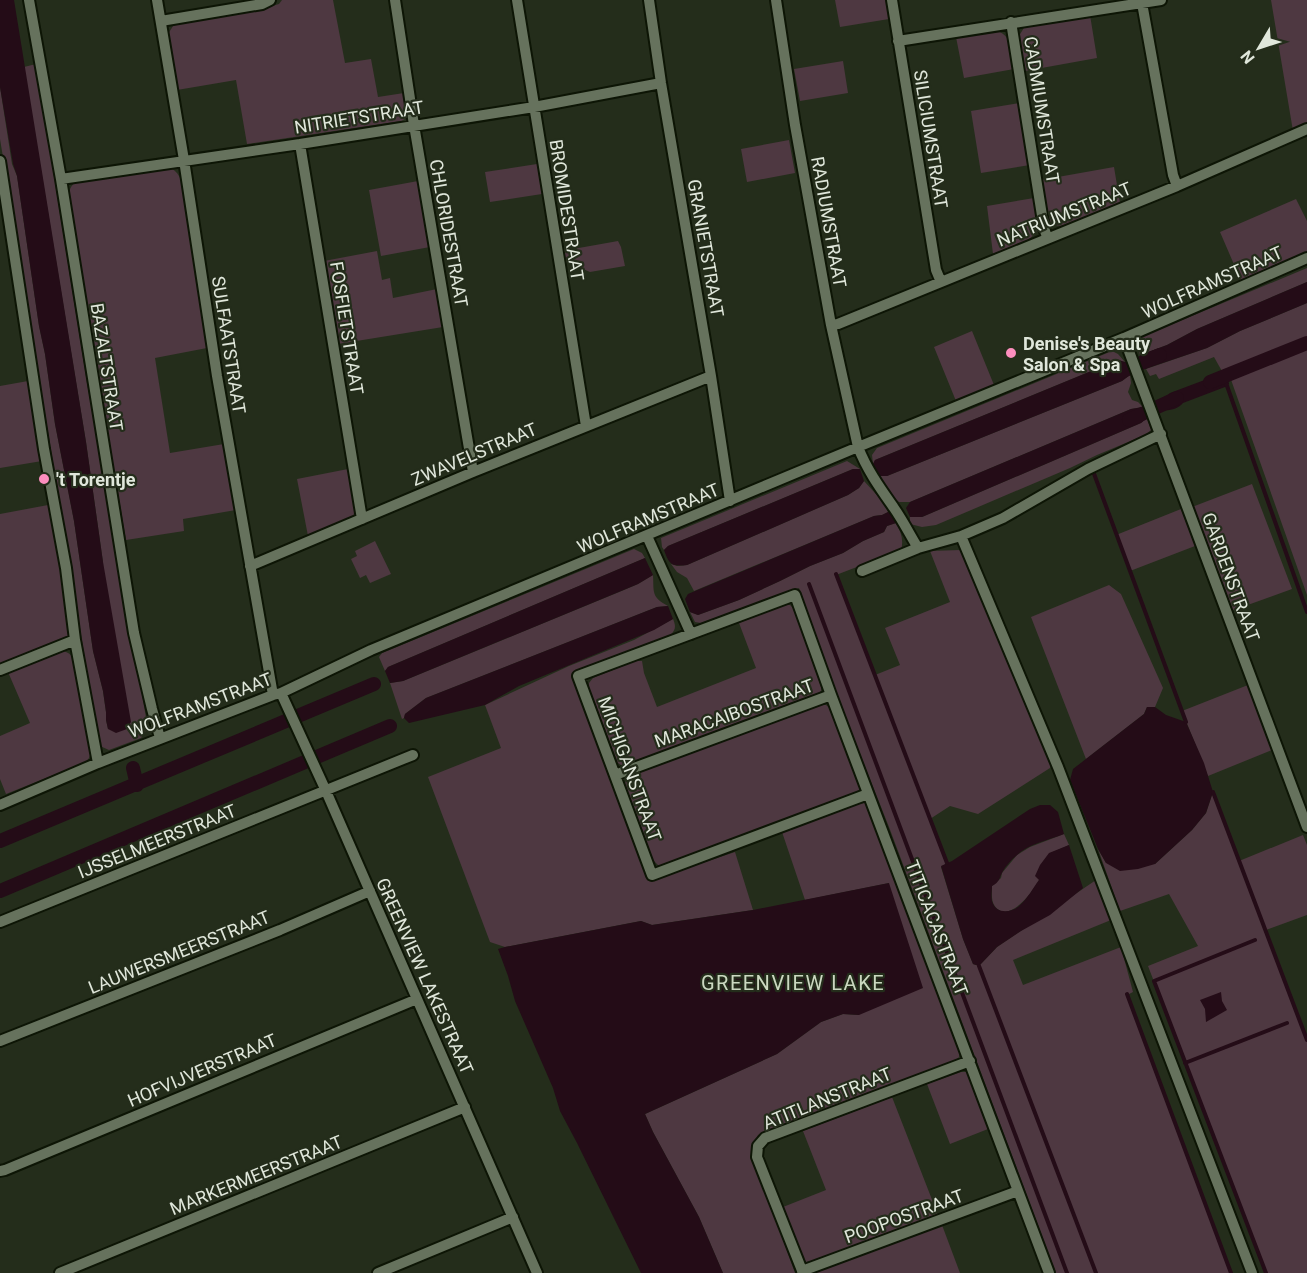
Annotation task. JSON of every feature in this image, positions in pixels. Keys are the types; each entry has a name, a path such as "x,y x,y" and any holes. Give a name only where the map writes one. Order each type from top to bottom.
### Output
{"street":[{"name":"BAZALTSTRAAT","path":"29,0 61,179 134,633 160,738"},
{"name":"SULFAATSTRAAT","path":"157,0 250,566 279,695"},
{"path":"161,21 262,4 270,0"},
{"name":"CHLORIDESTRAAT","path":"395,0 473,472"},
{"name":"BROMIDESTRAAT","path":"516,0 586,426"},
{"name":"GRANIETSTRAAT","path":"649,0 711,376 729,501"},
{"name":"RADIUMSTRAAT","path":"776,0 795,125 831,325 858,447 875,482 918,548"},
{"name":"SILICIUMSTRAAT","path":"892,0 936,270 941,282"},
{"path":"898,41 1161,0"},
{"path":"1142,3 1173,175 1177,186"},
{"name":"CADMIUMSTRAAT","path":"1011,22 1047,237"},
{"name":"NITRIETSTRAAT","path":"61,179 534,107 661,83"},
{"name":"NATRIUMSTRAAT","path":"831,325 1177,186 1307,129"},
{"name":"FOSFIETSTRAAT","path":"300,144 362,519"},
{"path":"0,161 2,188 44,449 66,568 75,640 98,763"},
{"name":"WOLFRAMSTRAAT","path":"0,805 160,738 279,695 371,650 1124,338 1307,258"},
{"name":"GARDENSTRAAT","path":"1124,338 1307,827"},
{"name":"ZWAVELSTRAAT","path":"250,566 473,472 711,376"},
{"path":"862,572 918,548 961,536 1003,518 1088,469 1161,434"},
{"path":"647,536 691,634"},
{"path":"961,536 1058,767 1252,1273"},
{"name":"MICHIGANSTRAAT","path":"795,595 578,676 652,875 868,794"},
{"name":"TITICACASTRAAT","path":"795,595 1049,1273"},
{"path":"0,670 75,640"},
{"name":"GREENVIEW LAKESTRAAT","path":"279,695 326,791 537,1273"},
{"name":"MARACAIBOSTRAAT","path":"615,775 831,695"},
{"name":"IJSSELMEERSTRAAT","path":"0,922 413,755"},
{"name":"LAUWERSMEERSTRAAT","path":"0,1041 280,930 370,891"},
{"name":"HOFVIJVERSTRAAT","path":"0,1171 417,999"},
{"name":"ATITLANSTRAAT","path":"803,1272 757,1157 758,1146 765,1138 970,1061"},
{"name":"MARKERMEERSTRAAT","path":"60,1273 465,1107"},
{"name":"POOPOSTRAAT","path":"803,1272 1018,1191"},
{"path":"378,1273 513,1217"}],"shaded area":[{"path":"0,0 14,0 86,442 103,562 131,722 127,729 116,733 108,729 103,691 93,651 74,521 55,424 17,176 0,87"},
{"path":"282,0 333,0 345,63 371,59 378,97 404,93 407,110 405,119 247,144 236,80 177,90 168,34 173,26 178,23 272,6 279,4"},
{"path":"835,0 886,0 889,19 840,27"},
{"path":"1271,0 1307,0 1307,125 1293,131"},
{"path":"1090,15 1097,58 1025,71 1019,36 1025,26"},
{"path":"994,30 1000,32 1008,40 1014,69 964,78 956,37"},
{"path":"843,61 848,93 800,101 794,69"},
{"path":"36,64 87,383 147,723 147,729 141,738 109,750 100,746 98,741 0,139 0,87 12,164 17,176 55,424 74,521 93,651 103,691 108,729 103,562 86,442 24,67"},
{"path":"1019,103 1030,165 981,173 971,111"},
{"path":"789,140 795,173 747,182 741,149"},
{"path":"537,164 542,194 490,202 485,172"},
{"path":"168,167 179,175 181,180 207,348 155,358 170,453 224,444 236,510 183,519 184,531 126,540 69,194 71,187 78,180"},
{"path":"1114,167 1120,203 1066,225 1052,224 1046,213 1041,180"},
{"path":"418,181 430,247 381,256 369,190"},
{"path":"1034,198 1038,220 1036,232 1020,244 993,254 987,206"},
{"path":"1296,199 1307,221 1307,256 1242,283 1220,232"},
{"path":"618,241 625,266 590,272 564,261 562,251"},
{"path":"377,251 382,280 390,278 393,298 437,289 443,327 338,344 324,261"},
{"path":"1307,268 1307,282 1140,355 1137,345 1139,338"},
{"path":"1307,282 1307,303 1240,331 1207,348 1145,369 1140,355"},
{"path":"1307,303 1307,595 1229,374 1223,373 1214,357 1159,379 1156,374 1150,376 1146,369 1207,348 1240,331"},
{"path":"972,331 994,385 956,401 934,347"},
{"path":"1112,351 1125,362 1118,360 875,460 873,464 872,455 877,448"},
{"path":"1118,360 1125,362 1130,375 1122,381 887,476 879,476 873,464 875,460"},
{"path":"1223,373 1228,378 1229,384 1225,387 1183,403 1174,409 1161,410 1160,402 1170,393"},
{"path":"1130,375 1131,383 1128,392 1132,400 1143,407 1131,409 910,502 899,502 885,489 878,477 877,472 879,476 887,476 1122,381"},
{"path":"28,381 42,461 0,468 0,386"},
{"path":"1143,407 1147,418 1141,423 922,517 910,517 906,508 910,502 1131,409"},
{"path":"1147,418 1151,430 1145,435 936,525 922,527 910,524 910,517 922,517 1141,423"},
{"path":"847,461 860,469 853,469 668,546 664,550 662,547 661,538"},
{"path":"348,469 355,511 352,518 308,536 297,479"},
{"path":"853,469 860,469 864,481 859,488 848,495 687,565 674,565 667,559 664,550 668,546"},
{"path":"864,481 885,504 888,512 694,591 687,578 677,572 671,564 687,565 848,495 859,488"},
{"path":"1252,484 1292,589 1231,611 1192,507"},
{"path":"48,505 66,591 70,632 68,639 0,665 0,514"},
{"path":"1181,509 1195,546 1130,571 1116,535"},
{"path":"888,512 891,513 896,523 887,526 884,532 843,553 739,600 698,615 690,612 685,599 688,594"},
{"path":"896,523 902,536 901,550 836,575 875,675 900,665 885,628 950,602 930,551 960,550 966,556 1052,763 1050,768 978,814 950,806 930,819 947,863 941,867 973,964 979,966 997,947 1096,880 1111,920 1013,960 1023,985 1121,947 1133,992 1127,995 1231,1273 1056,1273 889,827 843,711 799,588 701,623 695,622 690,612 698,615 739,600 843,553 884,532 887,526"},
{"path":"375,541 391,574 370,583 366,575 360,578 351,559 357,556 355,551"},
{"path":"634,549 642,553 645,558 388,667 385,671 379,657 382,653"},
{"path":"645,558 653,575 638,584 403,681 390,683 385,671 388,667"},
{"path":"653,575 656,597 668,606 657,607 426,698 402,719 390,683 403,681 624,590"},
{"path":"1109,585 1121,594 1163,688 1155,707 1147,707 1144,714 1086,759 1031,617"},
{"path":"784,604 794,609 821,691 816,695 627,765 618,763 589,688 589,683 593,678 635,661 642,661 644,673 657,707 756,668 739,623"},
{"path":"668,606 673,619 654,630 519,686 485,705 409,723 404,718 405,714 426,698 657,607"},
{"path":"673,619 675,628 670,635 572,673 648,881 735,852 753,910 652,925 641,921 505,947 490,942 428,777 501,748 485,705 569,666 634,640"},
{"path":"63,651 71,655 75,663 91,753 86,762 6,794 0,779 0,736 30,723 8,672"},
{"path":"1248,685 1272,750 1208,776 1182,711"},
{"path":"818,705 826,705 831,709 859,783 859,790 665,865 658,865 653,860 625,785 626,779 631,775"},
{"path":"1147,707 1155,707 1166,715 1186,722 1204,763 1213,792 1206,813 1192,830 1155,864 1120,871 1106,863 1098,849 1070,780 1073,769 1144,714"},
{"path":"1213,792 1239,861 1303,835 1307,845 1307,915 1266,930 1307,1040 1307,1273 1266,1273 1148,966 1198,946 1169,894 1120,911 1098,849 1106,863 1155,864 1192,830 1206,813"},
{"path":"865,803 869,807 960,1051 959,1057 758,1135 751,1152 795,1273 723,1273 699,1217 645,1114 777,1054 821,1022 843,1014 859,1015 889,883 805,900 782,832"},
{"path":"1040,805 1050,805 1058,812 1064,834 1033,845 1012,859 998,881 992,886 994,906 1001,911 1017,908 1039,880 1035,876 1049,853 1069,845 1083,888 1050,915 997,947 979,966 973,964 941,866 1030,809"},
{"path":"1064,834 1069,845 1049,854 1039,880 1028,896 1012,910 1006,912 997,909 992,900 992,886 1001,878 1002,873 1017,855 1030,847"},
{"path":"889,883 923,988 859,1015 843,1014 821,1022 777,1054 645,1114 699,1217 723,1273 641,1273 560,1111 553,1088 515,1001 498,949 641,921 652,925 753,910"},
{"path":"1221,992 1222,1001 1227,1010 1206,1022 1205,1009 1200,1000"},
{"path":"961,1072 969,1075 988,1129 950,1144 927,1084"},
{"path":"892,1097 938,1215 806,1262 802,1258 783,1207 826,1190 803,1131"},
{"path":"942,1225 960,1273 814,1273 817,1271"}],"waterway":[{"path":"1210,382 1307,343"},
{"path":"1111,376 1160,355"},
{"path":"1226,383 1307,612"},
{"path":"1129,420 1177,398"},
{"path":"1093,471 1186,722"},
{"path":"836,574 947,863"},
{"path":"809,584 1067,1273"},
{"path":"0,841 374,684"},
{"path":"0,891 390,726"},
{"path":"133,768 137,785"},
{"path":"1213,792 1307,1040"},
{"path":"1255,940 1154,981 1266,1273"},
{"path":"979,966 1096,1273"},
{"path":"1127,994 1231,1273"},
{"path":"1185,1063 1287,1023"}],"place":[{"name":"Denise's Beauty Salon & Spa","path":"1011,353"},
{"name":"'t Torentje","path":"44,479"}],"district":[{"name":"GREENVIEW LAKE","path":"793,983"}]}
